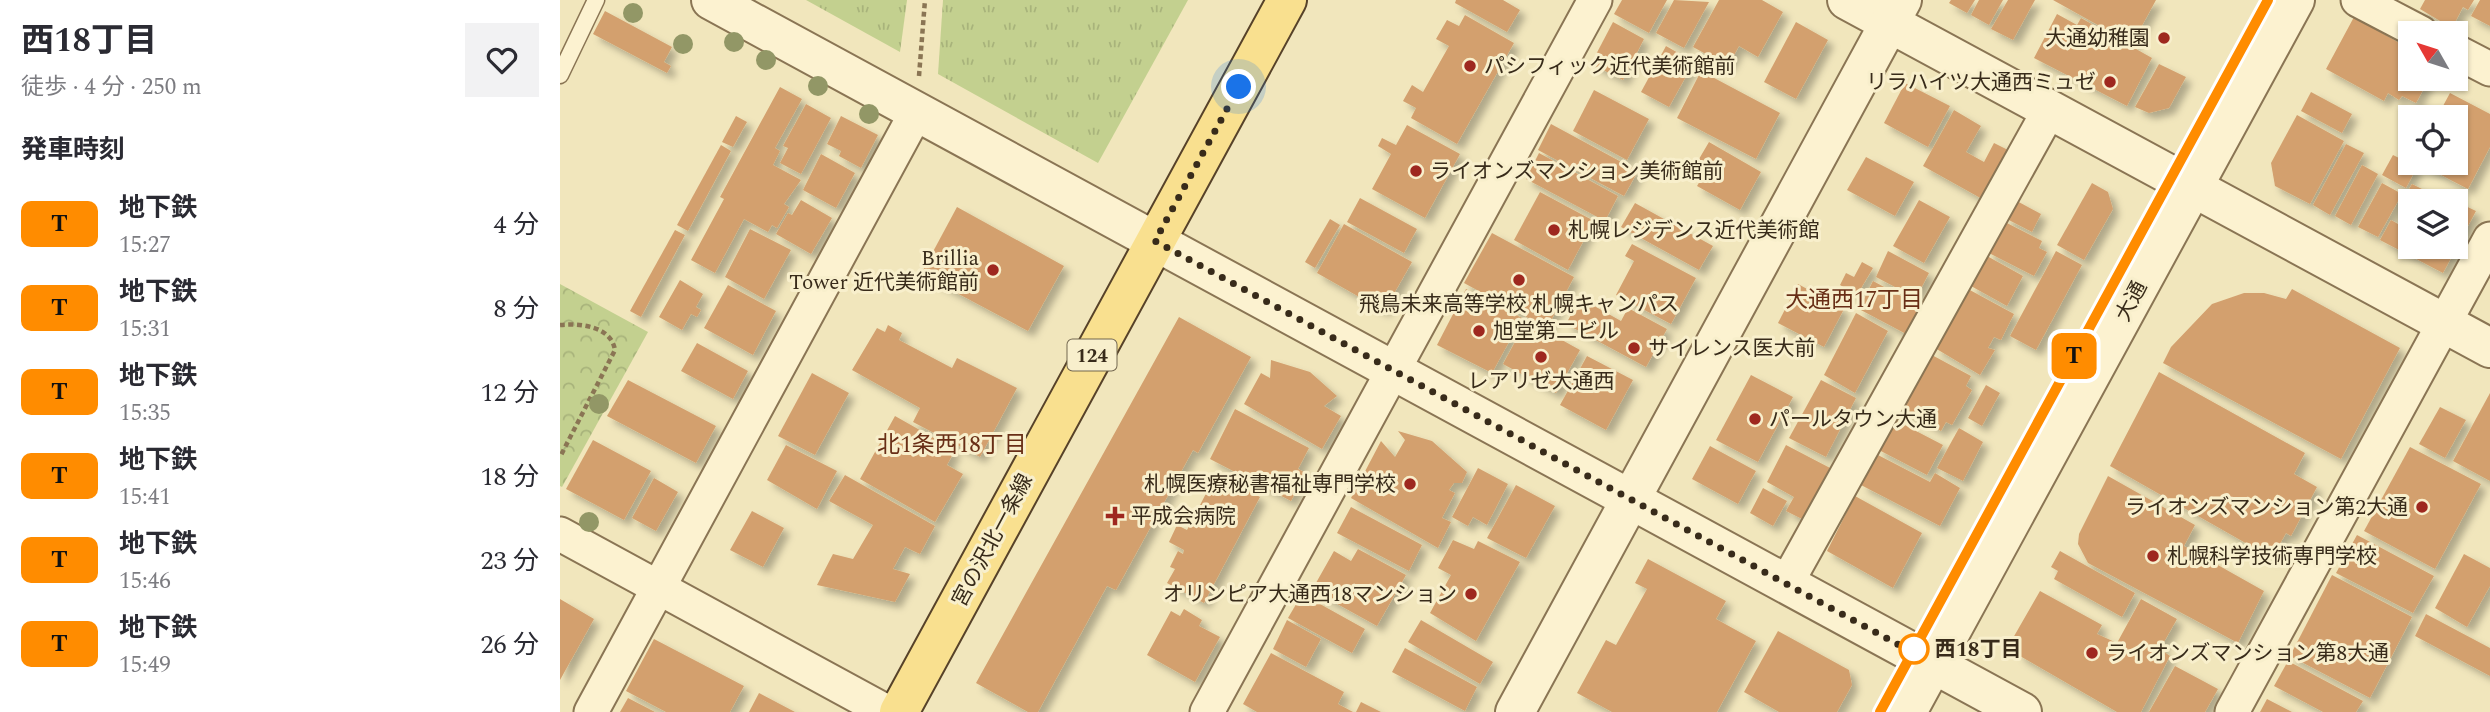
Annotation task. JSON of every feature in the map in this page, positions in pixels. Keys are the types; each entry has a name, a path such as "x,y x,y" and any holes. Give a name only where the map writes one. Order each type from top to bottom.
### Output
{"main road":[{"name":"宮の沢北一条線","path":"899,712 1287,0"}],"street":[{"path":"712,0 918,96 1155,241 2022,712"},
{"path":"1208,712 1595,0"},
{"path":"1847,0 1896,12 2050,109 2490,348"},
{"name":"大通","path":"1907,712 2295,0"},
{"path":"2358,0 2398,21"},
{"path":"1515,712 1896,12"},
{"path":"2468,58 2490,69"},
{"path":"591,712 918,96"},
{"path":"1786,584 2050,109"},
{"path":"2232,712 2490,239"},
{"path":"560,534 887,712"}],"lane":[{"path":"560,75 596,0"}],"path":[{"path":"918,96 925,0"},
{"path":"560,325 579,324 597,329 612,339 615,350 560,457"}],"green space":[{"path":"806,0 907,0 900,52"},
{"path":"943,0 1188,0 1098,163 938,74"},
{"path":"560,284 648,332 562,487 560,486"}],"building":[{"path":"1456,0 1503,0 1520,10 1507,32 1455,3"},
{"path":"1622,0 1667,0 1649,33 1614,14"},
{"path":"1674,0 1709,2 1684,48 1656,33"},
{"path":"1719,0 1762,0 1783,12 1758,57 1739,46 1728,66 1693,47"},
{"path":"1951,0 1975,0 1967,13 1949,3"},
{"path":"1979,0 2003,0 1989,25 1971,15"},
{"path":"2008,0 2035,0 2013,40 1991,29"},
{"path":"2053,0 2156,0 2132,44"},
{"path":"2425,0 2474,0 2468,10 2463,7 2456,21 2440,21 2420,9"},
{"path":"2480,0 2490,0 2490,26 2471,16"},
{"path":"605,11 672,47 664,62 671,66 667,73 593,34"},
{"name":"リラハイツ大通西ミュゼ","path":"2057,14 2077,25 2081,18 2152,58 2127,106 2034,58"},
{"name":"パシフィック近代美術館前","path":"1465,15 1514,43 1457,144 1411,118 1416,108 1403,101 1412,85 1423,92 1449,46 1436,39 1447,20 1459,26"},
{"path":"2354,17 2398,42 2398,91 2422,91 2416,103 2402,96 2399,100 2388,93 2384,101 2326,69"},
{"path":"1613,22 1644,39 1623,80 1591,64"},
{"path":"1796,22 1828,40 1796,99 1764,82"},
{"path":"1666,46 1694,62 1669,107 1641,92"},
{"path":"2159,64 2186,77 2169,108 2149,113 2135,107"},
{"path":"1701,71 1780,113 1756,159 1677,118"},
{"path":"1905,83 1950,106 1928,147 1884,123"},
{"path":"780,87 802,99 775,148 780,151 773,165 801,180 784,204 789,207 777,228 772,225 768,232 744,219 715,273 691,260 724,199 720,197"},
{"path":"1594,90 1649,119 1627,160 1573,131"},
{"path":"2311,92 2352,114 2342,133 2301,111"},
{"path":"2450,93 2490,114 2490,147 2468,189 2441,175 2468,175 2468,105 2444,105"},
{"path":"806,104 831,118 801,174 780,163 788,148 783,146"},
{"path":"1954,110 1981,126 1966,152 1984,162 1994,143 2010,151 1984,200 1923,166"},
{"path":"2297,115 2344,141 2310,204 2275,186 2271,163"},
{"path":"736,116 747,122 733,147 722,142"},
{"path":"841,116 878,135 861,168 839,156 841,151 827,144"},
{"path":"1551,124 1638,171 1624,196 1538,150"},
{"name":"ライオンズマンション美術館前","path":"1407,125 1460,154 1425,218 1372,189 1391,154 1378,146 1382,138 1396,145"},
{"path":"1709,142 1761,172 1740,210 1697,186 1709,166 1699,159"},
{"path":"2346,144 2364,153 2330,215 2313,205"},
{"path":"721,145 731,151 688,231 677,225"},
{"path":"1539,153 1618,196 1605,221 1526,179"},
{"path":"821,154 855,173 836,208 803,190"},
{"path":"2393,155 2398,158 2398,175 2413,175 2406,188 2382,175"},
{"path":"1866,157 1914,182 1895,216 1847,190"},
{"path":"2362,165 2378,174 2351,225 2335,216"},
{"path":"2092,183 2108,192 2113,209 2084,260 2057,245"},
{"path":"2382,183 2398,192 2398,201 2378,237 2358,227"},
{"path":"2412,184 2422,189 2409,189"},
{"name":"札幌レジデンス近代美術館","path":"1540,192 1594,221 1568,270 1514,240"},
{"path":"1360,198 1417,229 1404,253 1347,222"},
{"path":"801,200 832,218 811,254 776,234 788,213 792,215"},
{"path":"1919,200 1950,217 1924,263 1893,246"},
{"path":"2015,200 2041,214 2032,232 2005,218"},
{"path":"1635,203 1713,246 1699,270 1621,227"},
{"name":"Brillia Tower 近代美術館前","path":"957,207 1064,266 1028,331 921,274"},
{"path":"2468,207 2476,211 2468,226"},
{"path":"1330,219 1340,225 1315,268 1305,262"},
{"path":"2391,220 2398,224 2398,249 2380,240"},
{"path":"2003,221 2042,241 2039,248 2047,252 2034,276 1987,252"},
{"path":"1344,224 1412,262 1384,311 1317,273"},
{"path":"750,229 791,250 764,299 725,277"},
{"path":"675,230 685,235 641,317 630,311"},
{"name":"飛鳥未来高等学校 札幌キャンパス","path":"1492,233 1574,277 1547,328 1464,283"},
{"path":"1632,244 1696,278 1671,324 1616,295 1634,261 1625,256"},
{"path":"1888,251 1929,273 1916,298 1876,277"},
{"path":"2056,251 2082,265 2036,350 2010,336"},
{"path":"1987,256 2023,276 2007,306 1971,286"},
{"path":"2416,259 2450,259 2443,273"},
{"path":"1862,262 1873,268 1857,295 1840,285 1846,273 1854,277"},
{"path":"680,280 703,294 696,307 701,310 697,317 691,314 682,330 659,317"},
{"path":"1873,281 1925,309 1910,336 1859,309"},
{"path":"1798,284 1844,309 1824,347 1778,323"},
{"path":"728,285 776,311 753,355 704,328"},
{"name":"旭堂第二ビル","path":"1466,289 1522,318 1492,373 1437,345"},
{"path":"1968,289 2014,314 2001,340 1994,337 1988,348 1995,350 1980,375 1935,348"},
{"path":"2292,289 2400,348 2341,459 2163,363 2171,347 2212,304 2244,293 2264,293 2286,299"},
{"name":"サイレンス医大前","path":"1580,298 1621,321 1628,308 1667,329 1646,367 1566,324"},
{"path":"1856,313 1888,331 1855,393 1824,375"},
{"path":"1179,317 1251,357 1198,453 1193,450 1116,590 1107,586 1038,712 1028,712 976,683"},
{"name":"レアリゼ大通西","path":"1533,324 1580,350 1556,393 1503,364 1522,329 1528,333"},
{"path":"888,325 902,333 899,340 952,368 957,358 1017,388 980,457 913,422 920,408 852,370 877,328 885,332"},
{"path":"697,343 748,371 733,399 681,371"},
{"path":"1930,354 1971,376 1966,386 1972,390 1952,425 1946,422 1941,431 1900,408"},
{"path":"1587,356 1633,380 1606,430 1560,405"},
{"path":"1271,360 1310,372 1337,396 1324,406 1341,416 1322,449 1244,404 1261,373 1270,378"},
{"path":"2159,372 2305,453 2294,474 2317,487 2291,536 2286,533 2272,558 2110,466"},
{"path":"812,373 849,393 815,455 778,436"},
{"name":"パールタウン大通","path":"1751,375 1793,397 1758,462 1716,440"},
{"path":"628,380 716,426 696,463 607,416"},
{"path":"1821,380 1856,398 1826,457 1789,438"},
{"path":"1986,385 2000,393 1982,426 1968,418"},
{"path":"2490,393 2490,481 2453,461"},
{"path":"2440,407 2466,420 2445,458 2419,444"},
{"path":"1235,409 1309,448 1298,469 1306,473 1291,501 1210,459"},
{"path":"895,416 955,450 947,465 963,474 935,522 860,479"},
{"path":"1893,419 1943,445 1927,475 1877,449"},
{"path":"1959,428 1983,442 1963,481 1937,468"},
{"path":"1398,431 1432,441 1467,472 1462,483 1454,483 1449,490 1455,493 1442,518 1451,522 1438,548 1351,498 1381,441 1395,457 1405,440"},
{"path":"593,440 651,471 624,520 566,489"},
{"path":"786,445 837,471 817,509 767,480"},
{"path":"1786,445 1832,469 1804,520 1786,511 1794,497 1767,482"},
{"path":"1710,446 1756,471 1738,504 1692,479"},
{"name":"ライオンズマンション第2大通","path":"2410,447 2481,484 2435,569 2364,531"},
{"path":"1878,455 1930,482 1935,473 1960,488 1940,526 1861,485"},
{"path":"1478,468 1508,484 1487,525 1473,517 1468,526 1452,517"},
{"path":"845,475 935,526 920,554 905,547 893,569 910,574 895,602 817,585 833,554 853,559 873,525 829,501"},
{"path":"2108,476 2195,525 2184,546 2264,591 2238,643 2088,563 2078,544 2079,534"},
{"path":"1222,477 1260,497 1204,603 1167,583 1175,569 1170,567 1178,551 1183,554 1184,550 1169,542 1177,525 1187,530 1212,482 1218,485"},
{"path":"654,478 678,492 656,531 632,518"},
{"path":"1516,485 1555,506 1526,558 1487,538"},
{"path":"1763,488 1787,501 1773,526 1750,513"},
{"path":"1855,496 1922,533 1893,588 1827,551"},
{"path":"1351,507 1422,545 1409,571 1337,533"},
{"path":"752,511 784,528 763,567 730,550"},
{"path":"2357,535 2434,576 2413,613 2336,573"},
{"name":"オリンピア大通西18マンション","path":"1453,540 1474,549 1478,541 1520,562 1476,641 1430,613 1451,575 1438,568"},
{"path":"1358,549 1406,575 1377,626 1312,590 1334,551 1351,561"},
{"path":"2060,551 2135,593 2122,617 2054,579 2058,571 2051,567"},
{"path":"2464,554 2490,568 2490,586 2467,627 2435,608"},
{"path":"1648,559 1726,601 1716,619 1756,641 1717,712 1612,712 1577,693 1606,640 1616,645 1647,589 1635,583"},
{"path":"2332,575 2412,617 2370,698 2290,656"},
{"name":"ライオンズマンション第8大通","path":"2040,591 2102,625 2097,634 2117,643 2141,599 2177,619 2160,649 2170,656 2141,712 2117,712 2020,656 2013,638"},
{"path":"1302,594 1365,629 1352,653 1288,618"},
{"path":"560,599 594,619 560,680"},
{"path":"1184,609 1202,620 1199,626 1220,637 1195,682 1147,655 1171,611 1180,616"},
{"path":"2426,614 2490,648 2490,676 2415,636"},
{"path":"1287,620 1321,639 1306,667 1273,649"},
{"path":"1421,620 1493,662 1480,684 1408,642"},
{"path":"1778,631 1849,670 1852,685 1837,712 1779,712 1744,692"},
{"path":"654,639 744,686 730,712 666,712 626,691"},
{"path":"1405,648 1477,687 1465,711 1392,672"},
{"path":"1271,653 1344,692 1338,704 1353,712 1257,712 1243,704"},
{"path":"2288,661 2363,701 2356,712 2323,712 2274,686"},
{"path":"2175,666 2218,689 2205,712 2149,712"},
{"path":"759,693 795,712 749,712"},
{"path":"628,698 655,712 620,712"},
{"path":"2267,699 2292,712 2260,712"},
{"path":"1361,702 1381,712 1356,712"}],"metro line":[{"name":"T","path":"1880,712 2268,0"}],"place":[{"name":"大通幼稚園","path":"2164,38"},
{"name":"パシフィック近代美術館前","path":"1470,66"},
{"name":"リラハイツ大通西ミュゼ","path":"2110,82"},
{"name":"ライオンズマンション美術館前","path":"1416,171"},
{"name":"札幌レジデンス近代美術館","path":"1554,230"},
{"name":"Brillia Tower 近代美術館前","path":"993,270"},
{"name":"飛鳥未来高等学校 札幌キャンパス","path":"1519,280"},
{"name":"旭堂第二ビル","path":"1479,331"},
{"name":"サイレンス医大前","path":"1634,348"},
{"name":"レアリゼ大通西","path":"1541,357"},
{"name":"パールタウン大通","path":"1755,419"},
{"name":"札幌医療秘書福祉専門学校","path":"1410,484"},
{"name":"ライオンズマンション第2大通","path":"2422,507"},
{"name":"平成会病院","path":"1115,516"},
{"name":"札幌科学技術専門学校","path":"2153,556"},
{"name":"オリンピア大通西18マンション","path":"1471,594"},
{"name":"西18丁目","path":"1914,649"},
{"name":"ライオンズマンション第8大通","path":"2092,653"}],"district":[{"name":"大通西17丁目","path":"1854,299"},
{"name":"北1条西18丁目","path":"952,444"}],"route":[{"path":"1239,87 1155,241 1912,652 1914,649"}]}
